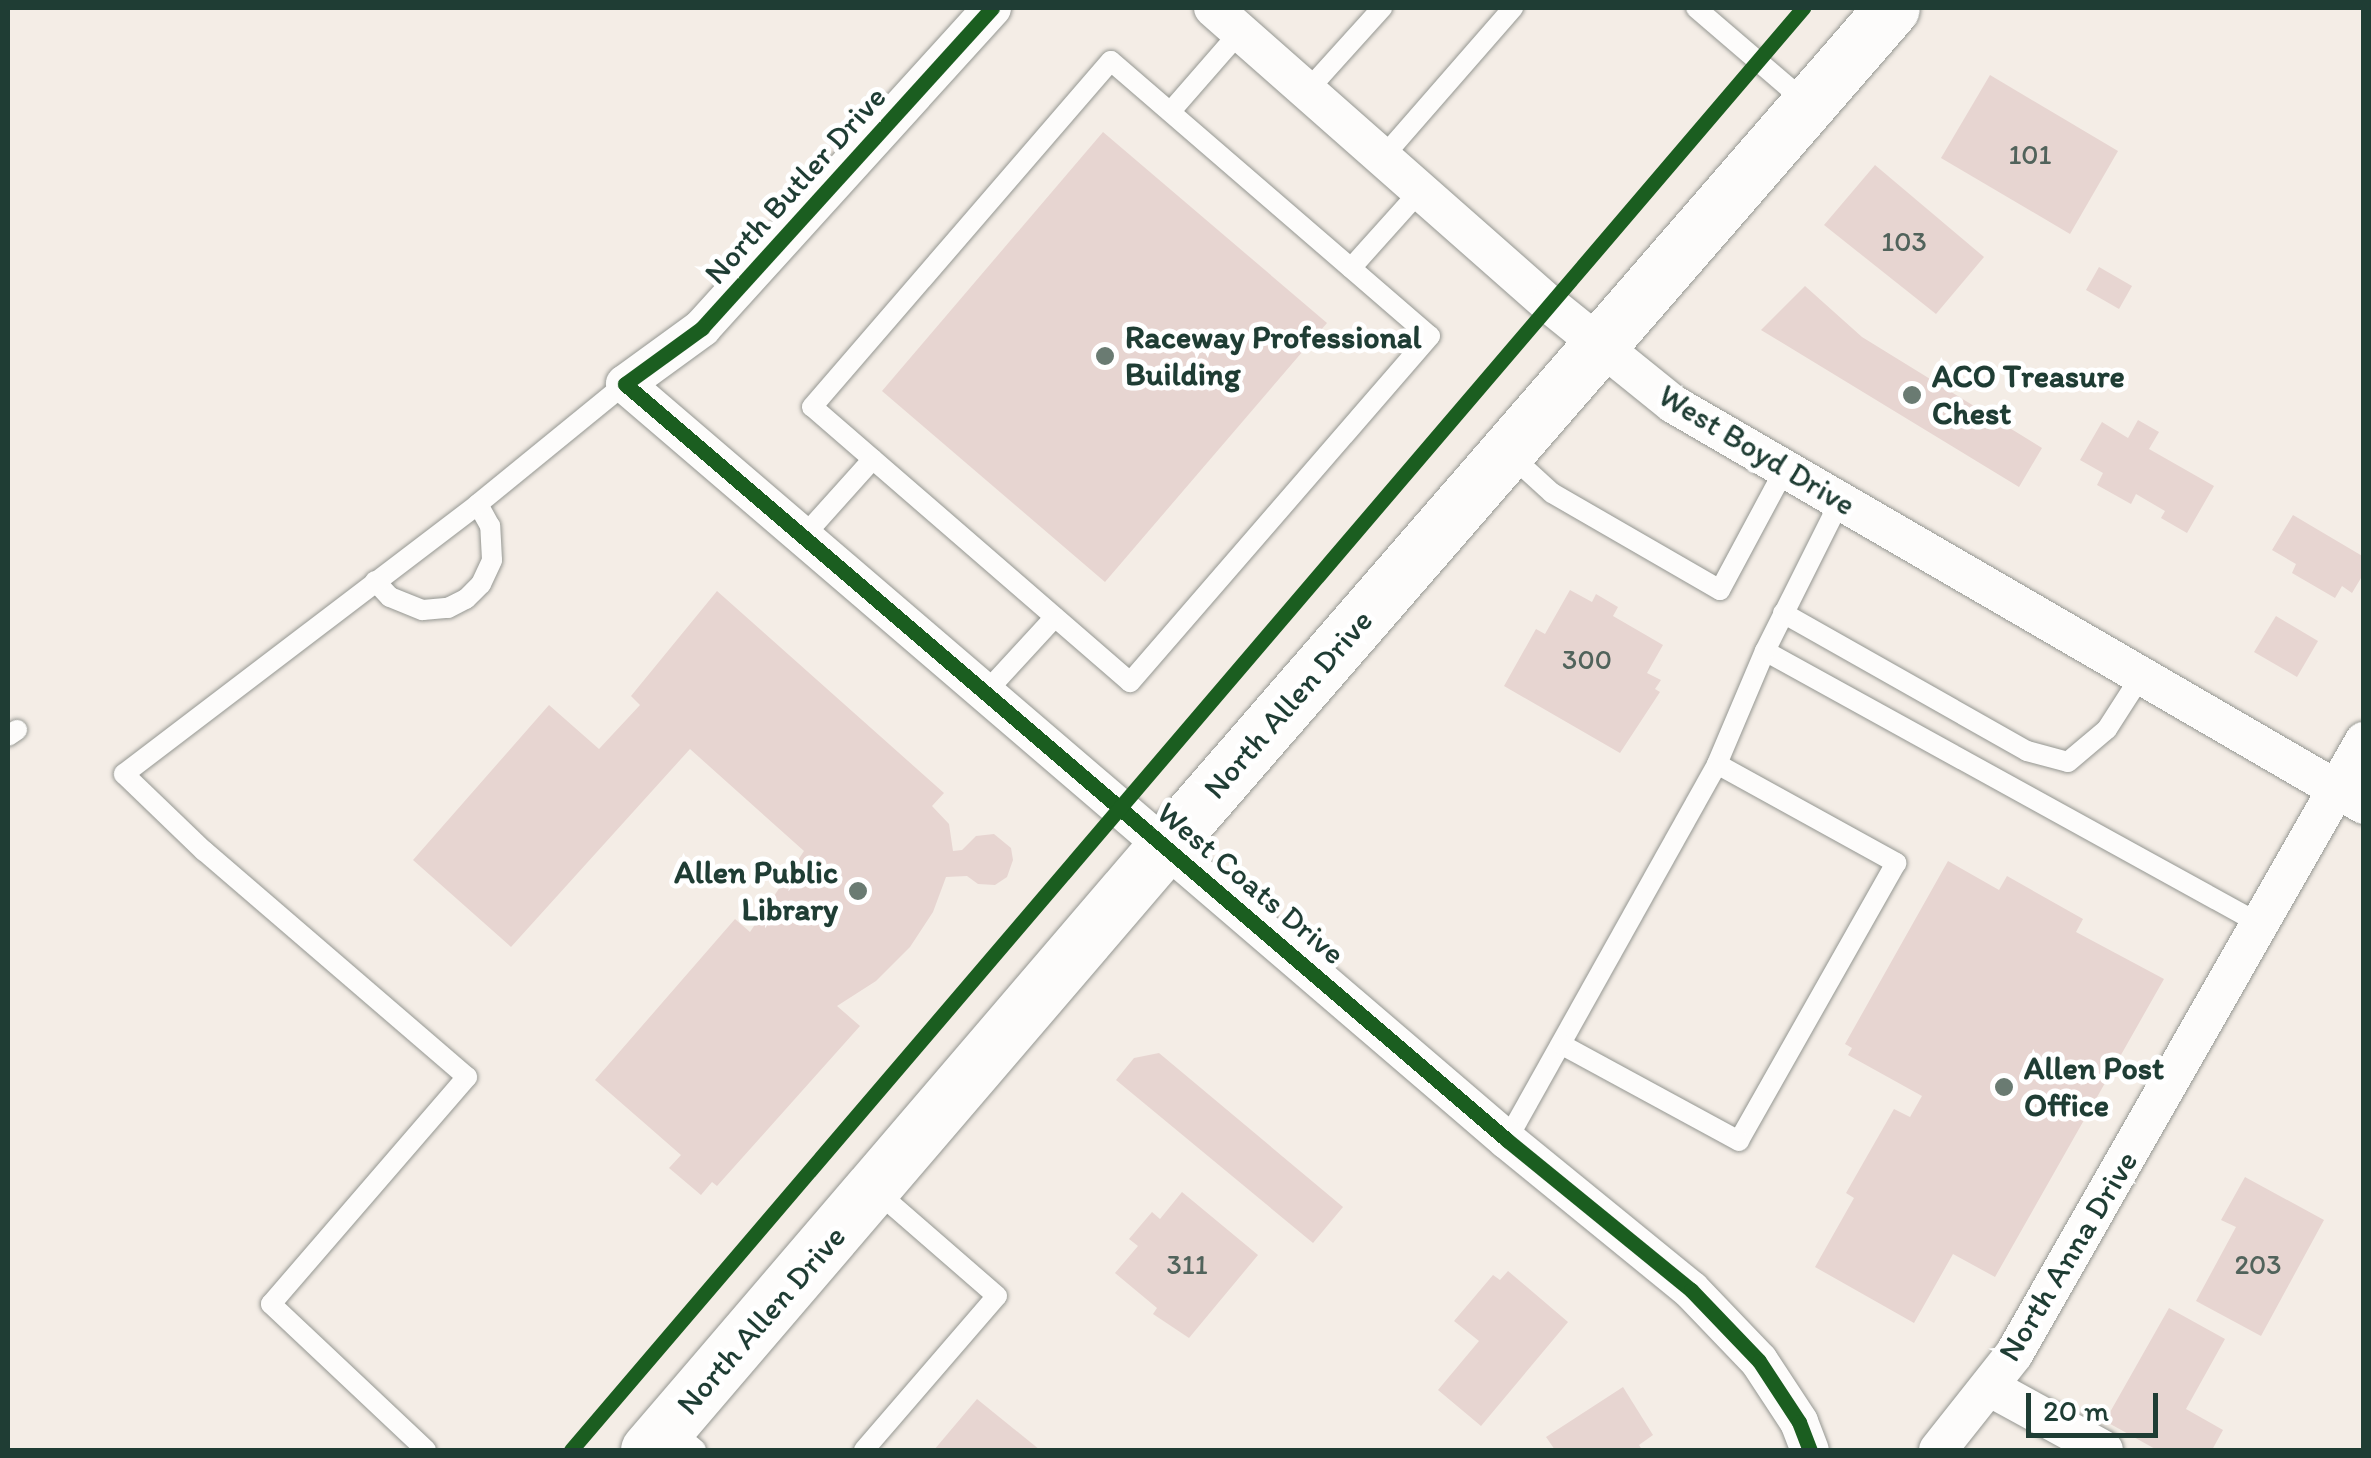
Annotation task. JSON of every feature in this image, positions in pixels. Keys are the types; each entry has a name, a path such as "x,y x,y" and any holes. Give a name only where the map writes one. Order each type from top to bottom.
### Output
{"street":[{"name":"North Butler Drive","path":"624,384 702,328 992,8"},
{"name":"North Allen Drive","path":"671,1442 875,1190 1165,846 1892,8"},
{"name":"West Boyd Drive","path":"1227,20 1600,346 1673,404 2350,797"},
{"name":"West Coats Drive","path":"624,384 1507,1140 1692,1290 1759,1361 1799,1422 1810,1450"},
{"name":"North Anna Drive","path":"1938,1450 2014,1354 2262,925 2350,797 2364,741"},
{"path":"1989,1386 2104,1450"}],"lane":[{"path":"1307,91 1382,8"},
{"path":"1383,157 1514,8"},
{"path":"1696,8 1808,104"},
{"path":"1170,112 1227,20"},
{"path":"1111,61 1170,112 1430,336 1130,682 812,407 1111,61"},
{"path":"1351,268 1420,191"},
{"path":"426,1450 270,1304 467,1076 204,852 124,774 478,504 624,384"},
{"path":"1507,452 1552,492 1720,590 1785,469"},
{"path":"802,538 872,459"},
{"path":"1507,1140 1717,764 1765,650 1840,501"},
{"path":"375,580 390,598 424,610 448,608 466,598 481,584 492,560 490,526 478,504"},
{"path":"1783,613 2027,751 2068,762 2107,729 2141,676"},
{"path":"985,693 1056,617"},
{"path":"1765,650 2262,925"},
{"path":"1562,1045 1739,1141 1896,863 1717,764"},
{"path":"864,1450 997,1296 875,1190"}],"building":[{"path":"1990,75 2118,151 2070,234 1941,158"},
{"name":"Raceway Professional Building","path":"1103,132 1327,323 1105,582 882,391"},
{"path":"1875,165 1984,257 1936,314 1824,225"},
{"path":"2099,267 2132,286 2119,309 2086,290"},
{"name":"ACO Treasure Chest","path":"1805,286 1862,337 2042,448 2019,487 1761,330"},
{"path":"2138,420 2159,432 2149,449 2214,486 2187,533 2161,518 2165,511 2136,494 2131,504 2097,485 2103,473 2080,460 2102,422 2128,438"},
{"path":"2293,515 2364,557 2364,573 2352,593 2342,586 2335,598 2292,573 2296,564 2272,550"},
{"path":"1570,590 1592,602 1596,594 1618,607 1613,616 1663,645 1647,673 1661,680 1655,689 1660,692 1620,753 1504,686 1536,629 1545,634"},
{"name":"Allen Public Library","path":"717,591 944,793 932,806 949,824 953,851 962,850 976,836 994,834 1011,848 1013,860 1007,877 995,885 978,884 967,876 946,877 933,912 910,947 876,981 837,1006 860,1026 717,1186 712,1182 701,1195 669,1168 681,1155 595,1080 735,919 750,932 804,851 690,749 511,947 413,860 549,705 599,749 640,705 631,696"},
{"path":"2276,616 2318,641 2297,677 2254,652"},
{"name":"Allen Post Office","path":"1948,861 1999,890 2007,876 2083,919 2076,932 2164,979 1995,1277 1953,1254 1914,1323 1815,1267 1854,1198 1846,1193 1894,1109 1910,1117 1922,1096 1848,1055 1852,1048 1845,1044"},
{"path":"1159,1053 1343,1207 1313,1243 1116,1080 1134,1058"},
{"path":"2245,1177 2324,1220 2261,1336 2196,1301 2236,1227 2221,1220"},
{"path":"1182,1192 1258,1255 1189,1338 1153,1314 1157,1308 1115,1273 1138,1246 1129,1239 1152,1212 1160,1219"},
{"path":"1508,1271 1568,1322 1481,1426 1438,1390 1479,1341 1454,1321 1493,1275 1500,1280"},
{"path":"2169,1308 2225,1339 2186,1409 2223,1430 2212,1450 2157,1450 2105,1421"},
{"path":"1623,1387 1653,1435 1639,1445 1642,1450 1555,1450 1546,1437"},
{"path":"977,1399 1040,1450 934,1450"}],"cycle path":[{"path":"992,8 702,328 625,384 1507,1140 1691,1290 1759,1361 1799,1422 1810,1450"},
{"path":"571,1450 1803,8"}],"place":[{"name":"Raceway Professional Building","path":"1105,356"},
{"name":"ACO Treasure Chest","path":"1912,395"},
{"name":"Allen Public Library","path":"858,891"},
{"name":"Allen Post Office","path":"2004,1087"}]}
